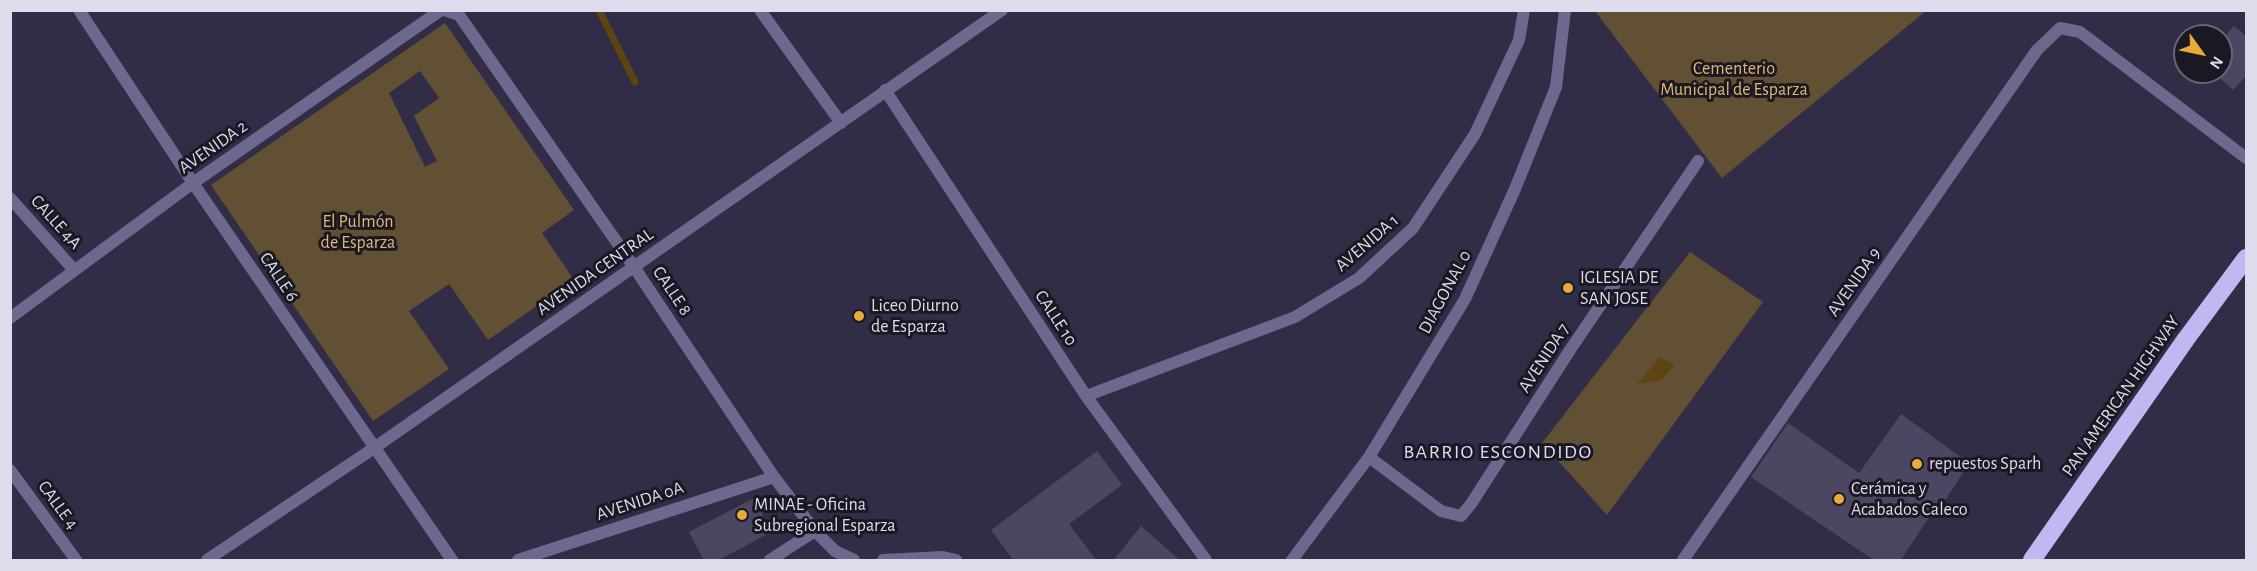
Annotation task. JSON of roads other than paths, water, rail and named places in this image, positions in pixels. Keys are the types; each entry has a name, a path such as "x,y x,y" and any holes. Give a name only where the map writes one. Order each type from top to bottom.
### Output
{"highway":[{"name":"PAN AMERICAN HIGHWAY","path":"2032,561 2186,339 2247,258"}],"street":[{"name":"CALLE 6","path":"79,10 193,183 452,561"},
{"name":"AVENIDA 2","path":"10,318 193,183 442,10"},
{"name":"CALLE 8","path":"442,10 459,15 634,267 774,477 815,531 835,550 854,561"},
{"path":"760,10 841,123"},
{"name":"AVENIDA CENTRAL","path":"207,561 374,448 1002,10"},
{"name":"AVENIDA 1","path":"1086,396 1295,317 1359,278 1413,228 1475,134 1519,40 1524,10"},
{"name":"DIAGONAL 0","path":"1292,561 1369,457 1465,299 1515,189 1556,87 1565,10"},
{"name":"AVENIDA 9","path":"1683,561 2037,50 2060,28 2080,32 2247,158"},
{"name":"CALLE 10","path":"885,90 1086,396 1206,561"},
{"name":"AVENIDA 7","path":"1369,457 1441,511 1461,516 1698,161"},
{"name":"CALLE 4A","path":"10,198 74,270"},
{"name":"CALLE 4","path":"10,470 76,561"},
{"name":"AVENIDA 0A","path":"518,561 774,477"},
{"path":"770,561 815,531"},
{"path":"883,561 943,557 956,561"}],"waterway":[{"path":"599,10 635,82"}],"place":[{"name":"IGLESIA DE SAN JOSE","path":"1568,288"},
{"name":"Liceo Diurno de Esparza","path":"859,316"},
{"name":"repuestos Sparh","path":"1917,464"},
{"name":"Cerámica y Acabados Caleco","path":"1839,499"},
{"name":"MINAE - Oficina Subregional Esparza","path":"742,515"}],"district":[{"name":"BARRIO ESCONDIDO","path":"1498,452"}],"park label":[{"name":"Cementerio Municipal de Esparza","path":"1734,79"},
{"name":"El Pulmón de Esparza","path":"358,232"}]}
